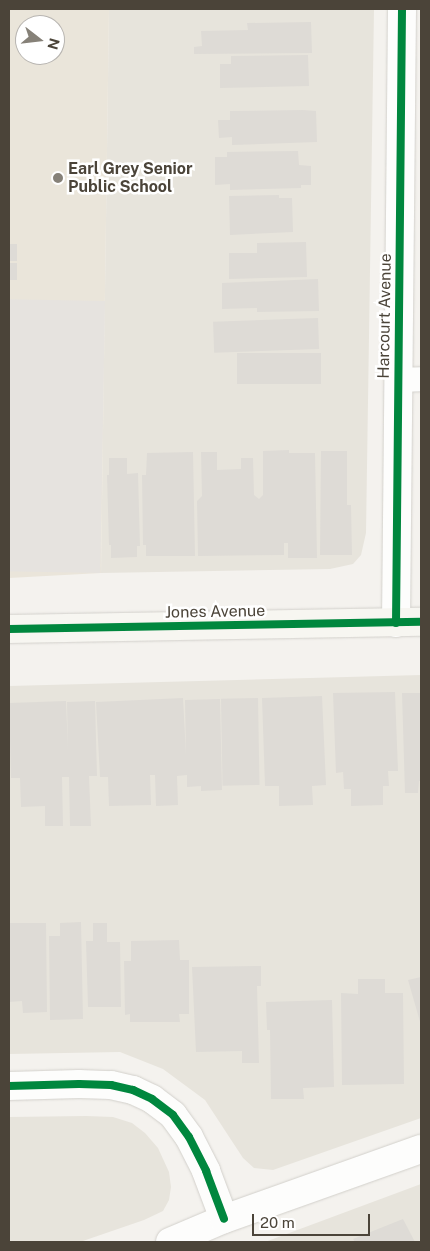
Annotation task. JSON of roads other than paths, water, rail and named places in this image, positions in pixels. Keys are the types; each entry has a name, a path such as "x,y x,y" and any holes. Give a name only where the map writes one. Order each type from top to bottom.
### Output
{"street":[{"name":"Harcourt Avenue","path":"402,9 410,379 408,623"},
{"name":"Jones Avenue","path":"9,629 408,623"},
{"path":"9,1086 111,1085 133,1090 152,1099 172,1115 189,1137 206,1171 224,1219"},
{"path":"170,1242 224,1219 421,1149"}],"place":[{"name":"Earl Grey Senior Public School","path":"58,178"}]}
